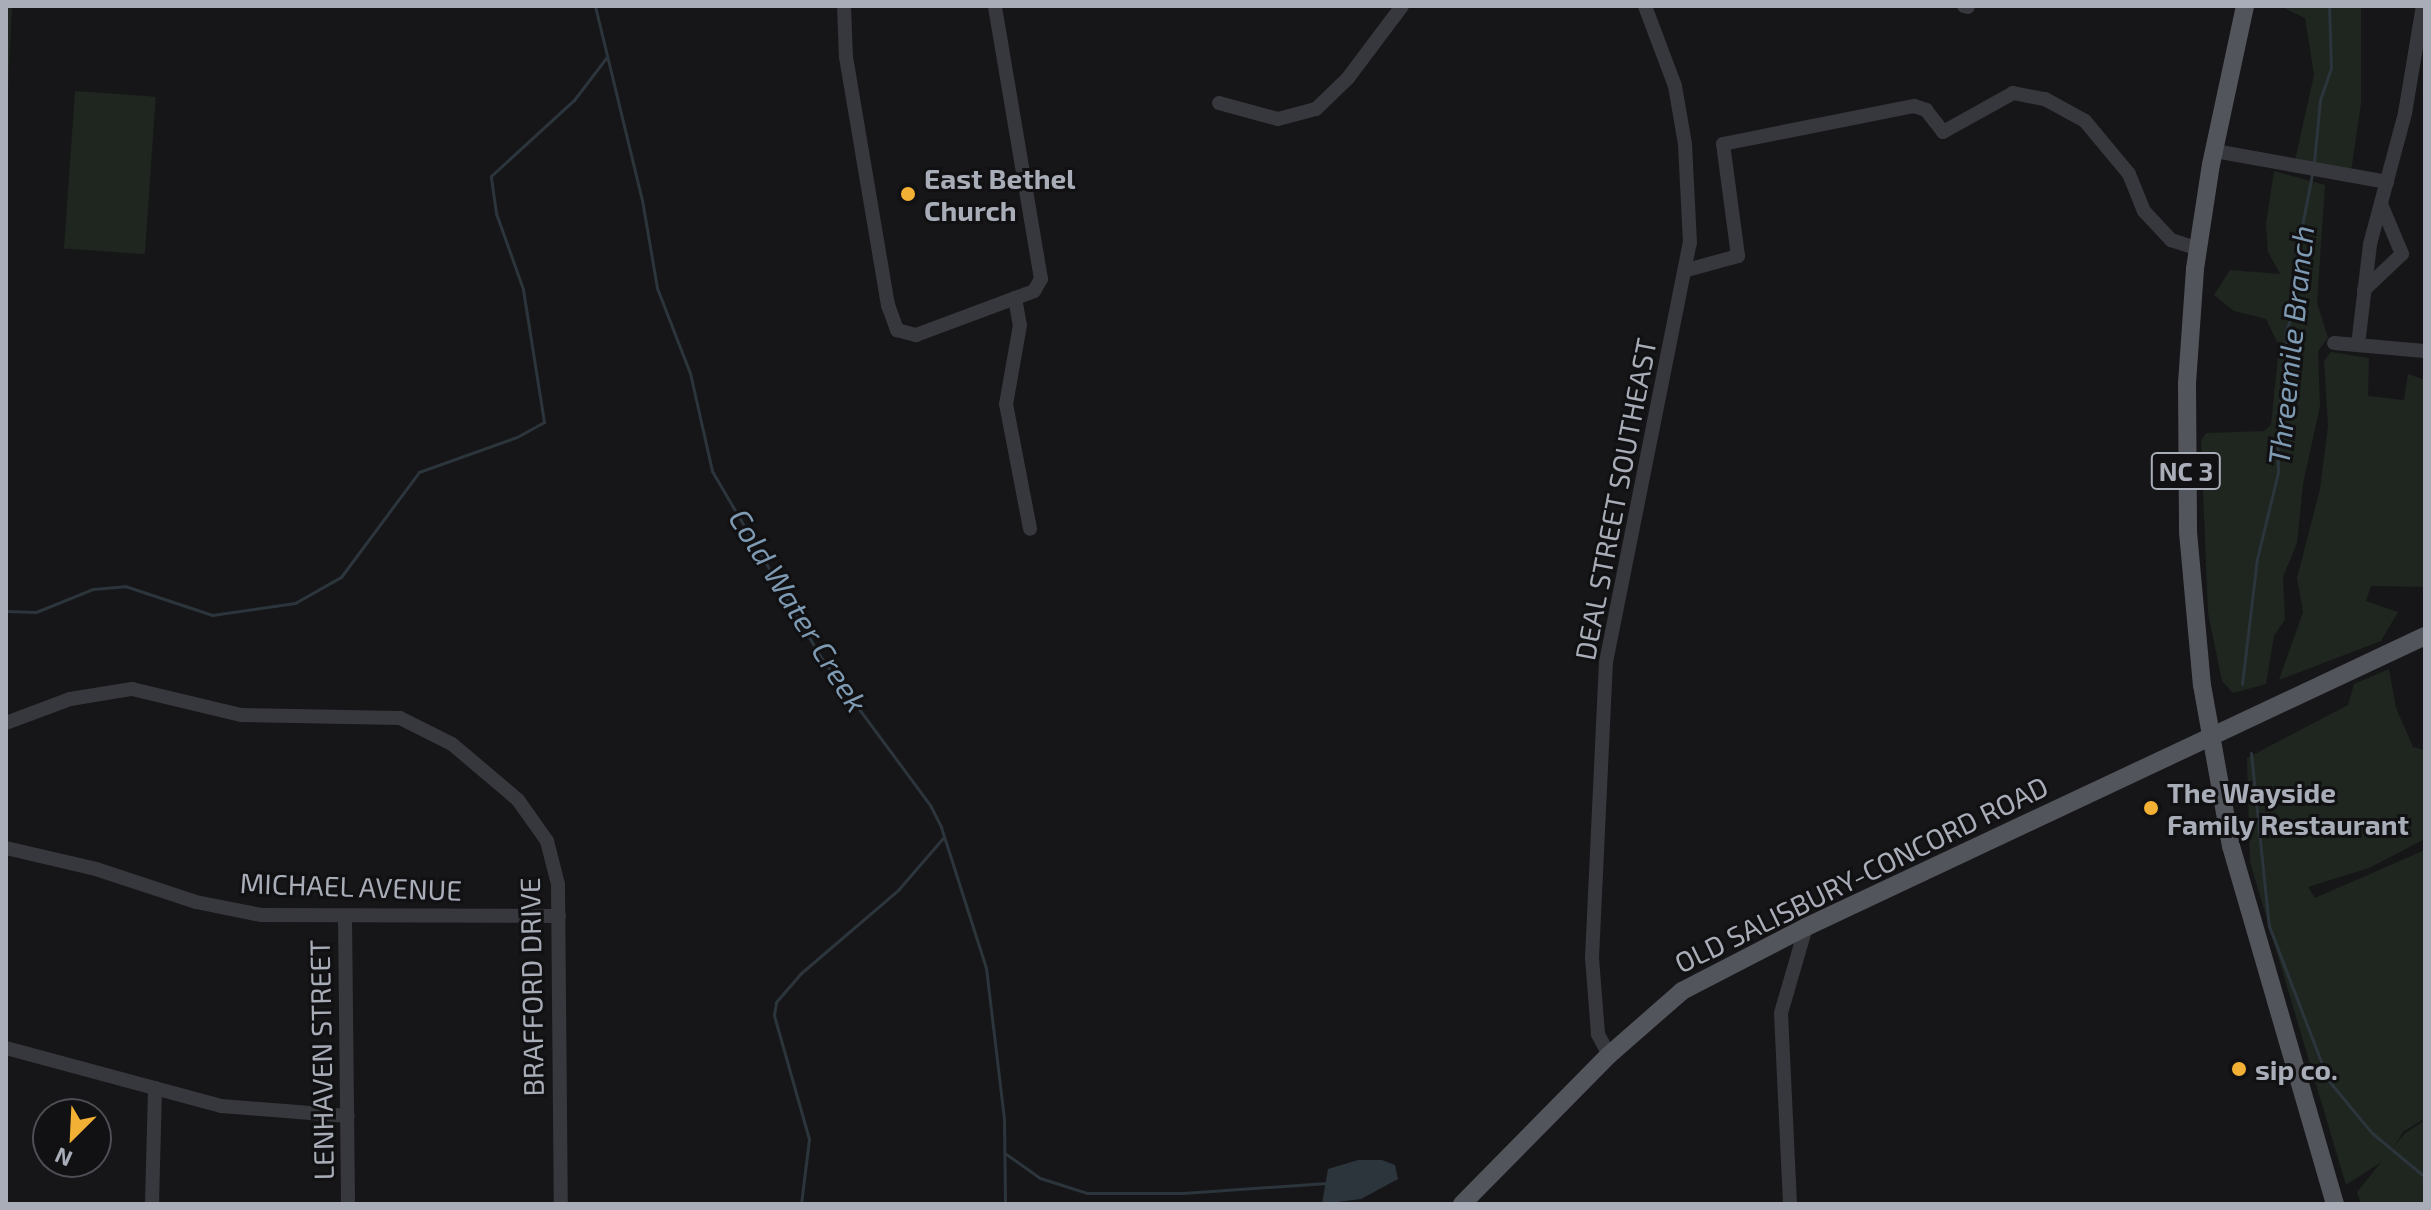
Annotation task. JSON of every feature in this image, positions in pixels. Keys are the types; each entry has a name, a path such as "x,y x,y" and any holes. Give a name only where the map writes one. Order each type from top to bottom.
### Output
{"main road":[{"name":"NC 3","path":"2245,6 2198,249 2188,357 2186,494 2210,736 2254,936 2335,1204"},
{"name":"OLD SALISBURY-CONCORD ROAD","path":"1462,1204 1609,1055 1682,991 1806,927 2425,636"}],"street":[{"path":"844,6 846,57 892,322 897,330 916,335 1034,291 1042,270 995,6"},
{"path":"1219,103 1278,119 1316,109 1348,78 1402,6"},
{"name":"DEAL STREET SOUTHEAST","path":"1609,1055 1598,1034 1592,958 1606,662 1687,270 1685,144 1675,86 1645,6"},
{"path":"2358,345 2364,290 2381,204 2405,113 2423,6"},
{"path":"1687,270 1738,256 1723,144 1914,106 1926,110 1943,132 2013,93 2045,99 2085,121 2129,174 2144,211 2171,240 2198,249"},
{"path":"2215,151 2387,182"},
{"path":"2364,290 2402,254 2381,204"},
{"path":"1015,298 1020,325 1006,404 1030,529"},
{"path":"2334,343 2425,351"},
{"name":"BRAFFORD DRIVE","path":"6,723 70,699 132,689 241,715 408,719 452,744 534,817 552,854 559,916 561,1204"},
{"name":"MICHAEL AVENUE","path":"6,848 241,912 345,916 559,916"},
{"name":"LENHAVEN STREET","path":"345,916 348,1204"},
{"path":"1790,1204 1781,1013 1806,927"},
{"path":"6,1048 254,1112 348,1116"},
{"path":"152,1204 155,1088"}],"shaded area":[{"path":"6,6 12,6 6,130"},
{"path":"2280,6 2361,6 2361,103 2351,172 2295,160 2314,75 2305,18"},
{"path":"75,91 156,97 145,254 64,249"},
{"path":"2274,171 2325,185 2317,303 2328,338 2318,351 2320,406 2303,484 2297,543 2283,577 2285,619 2274,636 2266,684 2233,693 2222,681 2208,613 2201,441 2206,433 2264,431 2271,425 2279,346 2266,319 2234,311 2214,295 2230,270 2280,274 2268,252 2266,224"},
{"path":"2331,352 2369,358 2368,396 2404,400 2408,374 2425,380 2425,587 2371,586 2366,601 2398,612 2381,641 2279,680 2303,612 2297,578 2320,489 2328,426 2324,361"},
{"path":"2389,669 2396,708 2413,747 2425,750 2425,839 2369,868 2308,887 2315,898 2425,850 2425,1118 2403,1132 2386,1159 2346,1185 2250,862 2247,758 2348,705 2354,684"},
{"path":"2425,1120 2425,1204 2361,1204 2357,1192 2404,1134"},
{"path":"1358,1160 1382,1160 1395,1165 1398,1179 1361,1199 1322,1204 1328,1169"}],"waterway":[{"name":"Cold Water Creek","path":"595,6 642,200 657,288 690,373 712,471 822,659 930,805 941,827 986,968 1004,1119 1005,1204"},
{"name":"Threemile Branch","path":"2314,162 2320,100 2331,68 2329,6"},
{"path":"6,611 36,612 93,589 125,586 212,615 295,603 341,577 419,472 517,437 544,422 523,289 496,213 491,176 574,100 606,58"},
{"name":"Threemile Branch","path":"2242,684 2257,559 2278,472 2277,413 2289,369 2285,333 2294,310 2292,278 2312,174"},
{"name":"Threemile Branch","path":"2251,753 2269,926 2328,1080 2372,1133 2425,1177"},
{"path":"801,1204 809,1139 774,1015 776,1002 800,974 898,890 943,838"},
{"path":"1006,1154 1040,1178 1087,1193 1183,1193 1327,1183"}],"place":[{"name":"East Bethel Church","path":"908,194"},
{"name":"The Wayside Family Restaurant","path":"2151,808"},
{"name":"sip co.","path":"2239,1069"}]}
